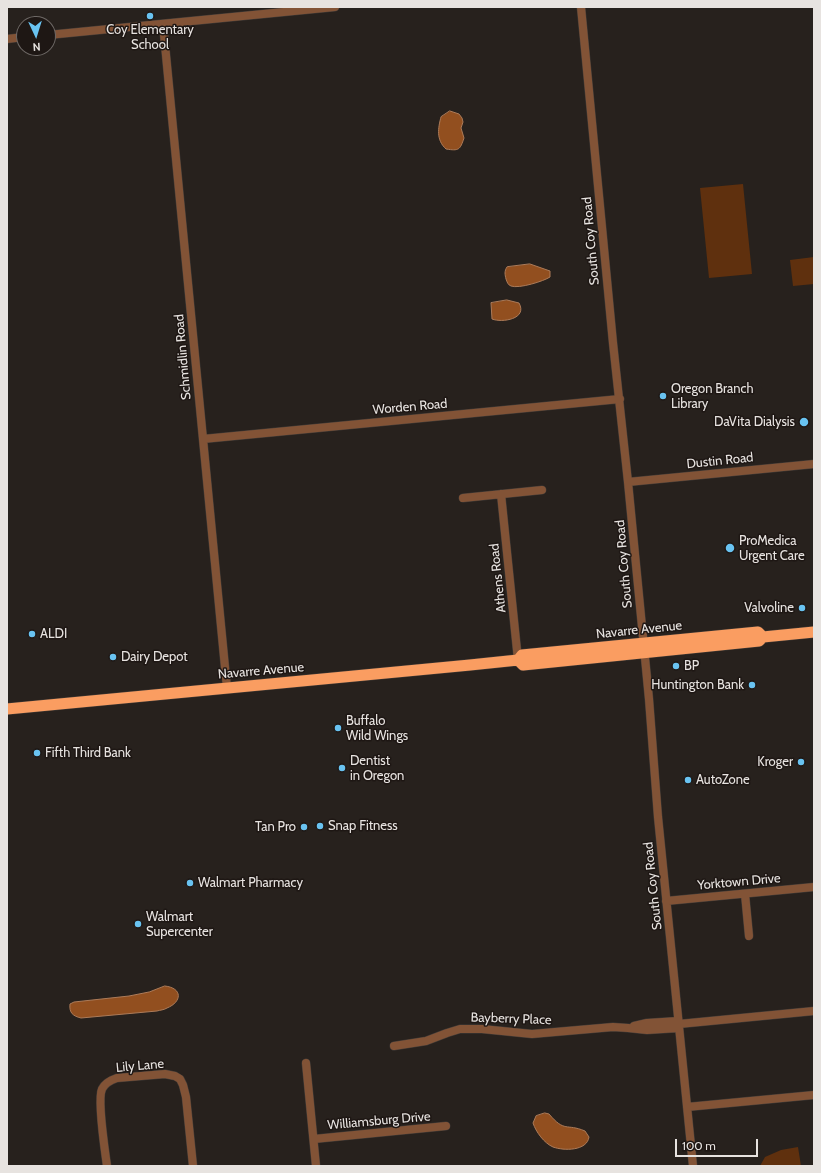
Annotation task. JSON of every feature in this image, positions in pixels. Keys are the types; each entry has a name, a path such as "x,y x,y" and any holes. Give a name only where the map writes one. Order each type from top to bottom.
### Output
{"highway":[{"name":"Navarre Avenue","path":"7,709 518,660 522,655 759,641 763,637 814,632"},
{"name":"Navarre Avenue","path":"518,660 523,665 644,648"},
{"path":"532,664 532,659 546,656 554,652"}],"street":[{"path":"56,34 335,7"},
{"name":"South Coy Road","path":"581,7 644,648 666,901 693,1166"},
{"name":"Schmidlin Road","path":"163,24 227,688"},
{"name":"Worden Road","path":"203,439 620,399"},
{"name":"Dustin Road","path":"628,482 814,464"},
{"path":"463,498 542,490"},
{"name":"Athens Road","path":"501,494 518,660"},
{"name":"Yorktown Drive","path":"666,901 814,887"},
{"path":"745,894 749,936"},
{"name":"Bayberry Place","path":"394,1046 426,1041 460,1030 482,1030 532,1034 613,1027 647,1030 679,1024 814,1011"},
{"path":"306,1063 316,1166"},
{"name":"Lily Lane","path":"107,1166 100,1104 101,1092 104,1086 109,1081 117,1078 160,1074 171,1075 180,1079 183,1085 186,1097 193,1166"},
{"path":"687,1107 814,1095"},
{"name":"Williamsburg Drive","path":"314,1139 446,1126"}],"shaded area":[{"path":"450,111 459,114 463,122 461,128 464,138 460,147 456,150 446,149 439,138 439,125 441,117"},
{"path":"743,184 752,274 709,278 700,188"},
{"path":"814,257 814,284 793,286 790,260"},
{"path":"530,264 550,271 550,277 525,286 515,287 509,285 505,274 507,267"},
{"path":"507,300 519,303 521,308 520,313 517,316 507,320 492,319 491,303"},
{"path":"165,986 175,989 178,999 172,1005 163,1010 81,1018 74,1015 70,1010 70,1004 74,1002 129,996 149,992"},
{"path":"545,1113 549,1114 562,1126 585,1131 589,1137 587,1142 584,1145 574,1149 553,1147 546,1143 536,1130 533,1123 536,1116"},
{"path":"798,1147 801,1166 760,1166 765,1157 781,1150"}],"place":[{"name":"Coy Elementary School","path":"150,16"},
{"name":"Oregon Branch Library","path":"663,396"},
{"name":"DaVita Dialysis","path":"804,422"},
{"name":"ProMedica Urgent Care","path":"730,548"},
{"name":"Valvoline","path":"802,608"},
{"name":"ALDI","path":"32,634"},
{"name":"Dairy Depot","path":"113,657"},
{"name":"BP","path":"676,666"},
{"name":"Huntington Bank","path":"752,685"},
{"name":"Buffalo Wild Wings","path":"338,728"},
{"name":"Fifth Third Bank","path":"37,753"},
{"name":"Kroger","path":"801,762"},
{"name":"Dentist in Oregon","path":"342,768"},
{"name":"AutoZone","path":"688,780"},
{"name":"Snap Fitness","path":"320,826"},
{"name":"Tan Pro","path":"304,827"},
{"name":"Walmart Pharmacy","path":"190,883"},
{"name":"Walmart Supercenter","path":"138,924"}]}
